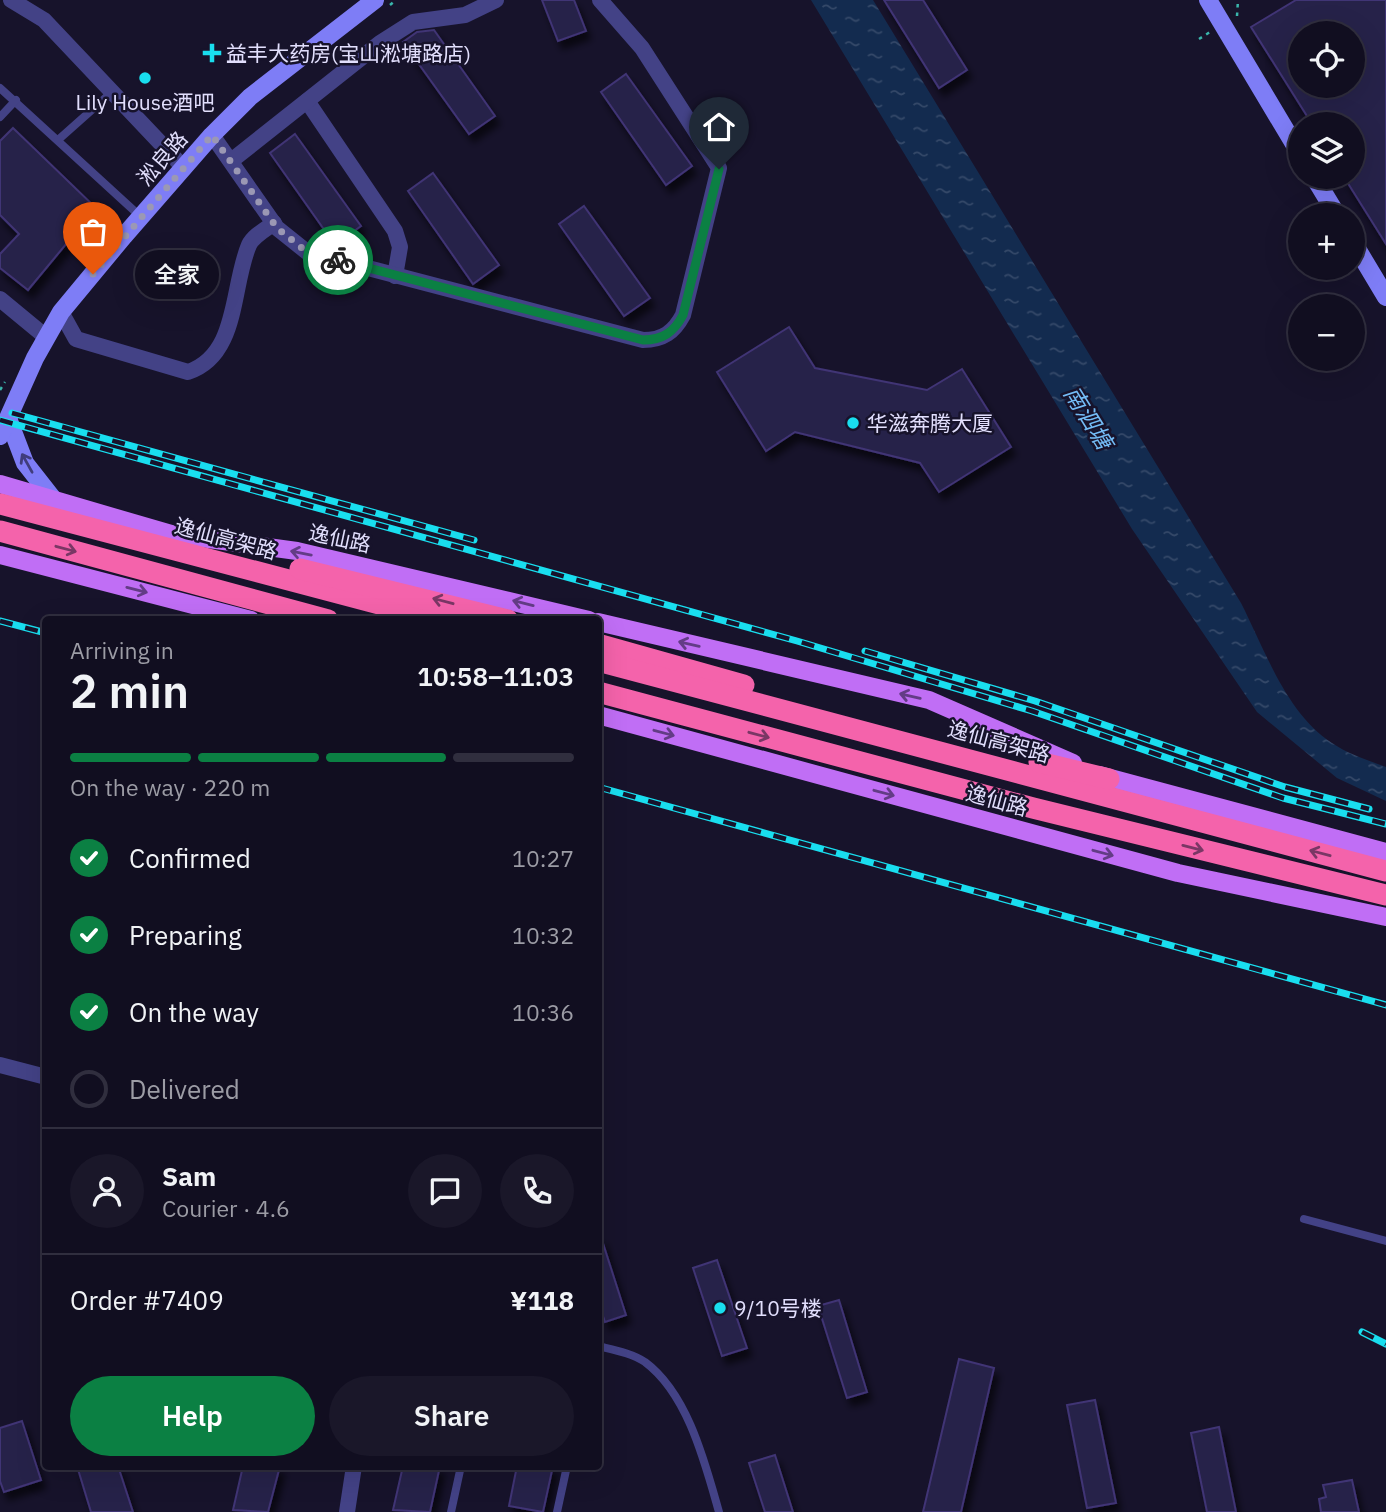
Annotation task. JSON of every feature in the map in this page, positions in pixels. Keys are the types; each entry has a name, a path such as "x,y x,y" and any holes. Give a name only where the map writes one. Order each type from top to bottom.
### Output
{"highway":[{"name":"逸仙高架路","path":"0,505 424,616"},
{"path":"0,531 313,616"},
{"path":"222,562 299,568 432,598 494,616"},
{"path":"602,645 953,742 1108,779"},
{"name":"逸仙高架路","path":"602,662 1386,871"},
{"path":"602,693 1033,808 1386,895"}],"main road":[{"name":"逸仙路","path":"0,484 171,534 297,551 572,616"},
{"path":"0,505 405,616"},
{"path":"0,555 236,616"},
{"name":"逸仙路","path":"602,623 929,700 1108,779 1386,852"},
{"name":"逸仙路","path":"602,669 955,764 1108,779"},
{"name":"逸仙路","path":"602,716 1178,873 1386,917"}],"street":[{"path":"0,7 4,0"},
{"path":"11,0 44,20 184,168"},
{"name":"淞良路","path":"54,500 26,463 5,428 17,394 61,312 212,135 266,82 354,6 375,0"},
{"path":"230,161 380,43 413,23 465,15 496,0"},
{"path":"212,135 274,223 295,245 307,252 643,340 665,336 676,329 683,315 719,169 642,48 600,0"},
{"path":"1208,0 1288,134"},
{"path":"307,101 395,231 400,247 395,276"},
{"path":"61,312 76,340 188,372 203,367 221,349 250,242 274,223"},
{"path":"1365,262 1386,297"},
{"path":"0,299 46,337"},
{"path":"0,1065 42,1076"},
{"path":"347,1512 353,1470"}],"lane":[{"path":"0,88 141,217"},
{"path":"58,140 112,92"},
{"path":"0,117 16,100"},
{"path":"1304,1219 1386,1241"},
{"path":"602,1347 643,1361 675,1395 719,1512"},
{"path":"451,1512 460,1470"},
{"path":"558,1512 567,1470"}],"water":[{"name":"南泗塘","path":"811,0 873,0 1241,603 1289,698 1316,730 1332,743 1351,754 1386,767 1386,801 1337,778 1257,712 1132,529"}],"building":[{"path":"542,0 574,0 586,31 558,41"},
{"path":"884,0 923,0 967,70 939,88"},
{"path":"1296,0 1386,0 1386,244 1365,210 1365,203 1360,203 1352,189 1365,189 1365,112 1304,112 1296,98 1365,98 1365,21 1288,21 1288,86 1251,27"},
{"path":"434,30 495,116 469,134 403,42 417,32"},
{"path":"626,74 692,166 666,185 601,92"},
{"path":"13,128 96,208 28,290 0,268 0,254 19,234 0,215 0,141"},
{"path":"295,134 361,226 335,245 270,153"},
{"path":"433,173 499,265 473,284 408,191"},
{"path":"584,206 650,298 624,316 559,224"},
{"path":"789,327 815,368 927,390 962,369 1011,447 939,492 920,463 795,432 766,451 717,372"},
{"path":"602,1240 626,1315 605,1322 602,1313"},
{"name":"9/10号楼","path":"717,1260 747,1348 722,1356 693,1268"},
{"path":"839,1300 867,1392 847,1398 818,1306"},
{"path":"959,1359 994,1368 961,1512 923,1512"},
{"path":"1095,1400 1116,1503 1087,1508 1067,1405"},
{"path":"22,1421 41,1480 4,1492 0,1481 0,1428"},
{"path":"1219,1427 1236,1512 1207,1512 1191,1433"},
{"path":"775,1455 793,1512 765,1512 749,1463"},
{"path":"78,1470 119,1470 133,1512 91,1512"},
{"path":"242,1470 279,1470 268,1512 233,1510"},
{"path":"402,1470 439,1470 430,1512 393,1510"},
{"path":"516,1470 552,1470 543,1512 509,1506"},
{"path":"1352,1480 1359,1512 1321,1512 1319,1499 1326,1497 1323,1485"}],"railway":[{"path":"12,413 474,540"},
{"path":"0,420 797,641 1032,711 1283,798 1386,824"},
{"path":"0,621 42,632"},
{"path":"865,651 1035,701 1285,787 1369,809"},
{"path":"602,788 1386,1005"},
{"path":"1362,1332 1386,1344"}],"way so far":[{"path":"93,274 212,135 277,228 307,252 338,260"}],"place":[{"name":"益丰大药房(宝山淞塘路店)","path":"212,53"},
{"name":"Lily House酒吧","path":"145,78"},
{"name":"全家","path":"93,274"},
{"name":"华滋奔腾大厦","path":"853,423"},
{"name":"9/10号楼","path":"720,1308"}],"route":[{"path":"338,260 643,340 654,340 676,329 683,315 719,169"}]}
